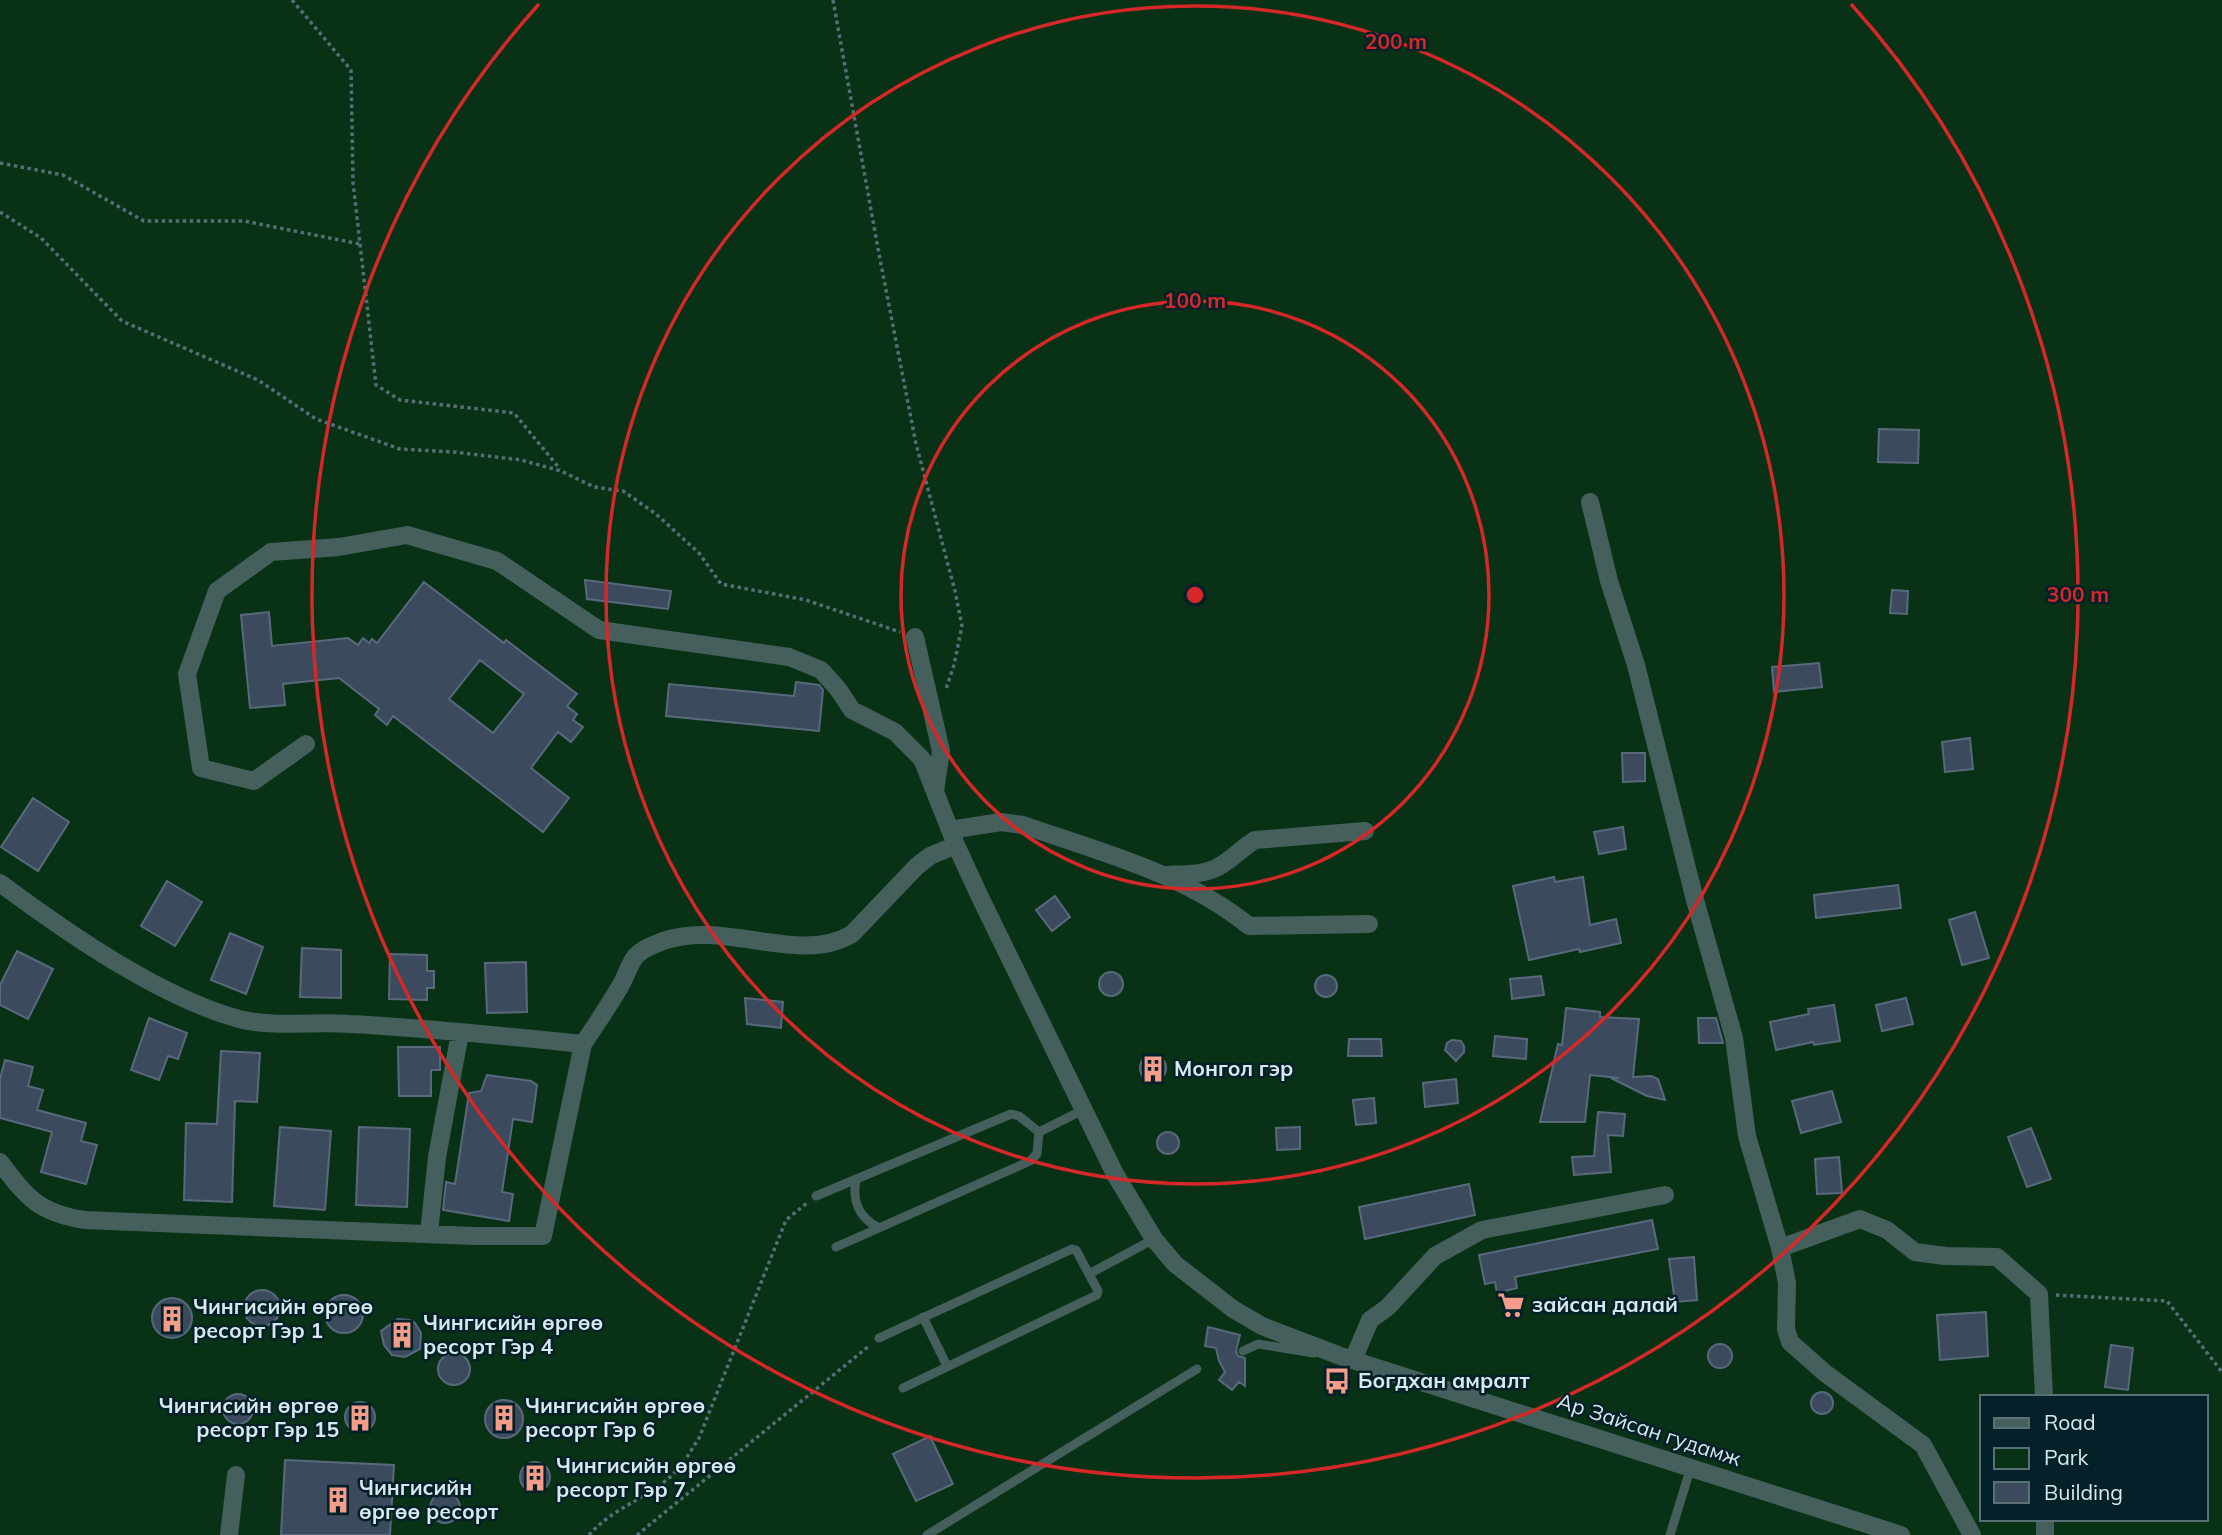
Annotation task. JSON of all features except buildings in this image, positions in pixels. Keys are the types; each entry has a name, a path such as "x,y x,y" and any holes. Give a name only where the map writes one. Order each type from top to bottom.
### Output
{"street":[{"path":"1590,502 1609,581 1636,666 1695,900 1734,1038 1747,1136 1780,1248 1787,1283 1786,1329 1790,1342 1825,1373 1923,1444 1972,1535"},
{"name":"Ар Зайсан гудамж","path":"306,744 254,781 201,768 187,674 217,591 271,552 339,547 407,536 497,561 599,630 789,657 821,670 852,710 895,732 922,759 953,838 1125,1195 1154,1239 1175,1264 1213,1296 1262,1326 1348,1359 1901,1535"},
{"path":"915,637 941,751 935,792"},
{"path":"0,1162 31,1200 48,1211 67,1217 107,1221 543,1236 583,1044 622,984 636,955 649,946 697,934 725,934 795,945 826,945 841,941 852,934 917,866 953,838 1001,822 1023,825 1167,875 1237,916 1249,926 1369,924"},
{"path":"1167,875 1206,872 1220,867 1255,840 1365,831"},
{"path":"0,883 114,960 210,1010 254,1022 325,1022 583,1044"},
{"path":"429,1233 437,1157 460,1032"},
{"path":"1348,1359 1370,1320 1388,1307 1435,1256 1482,1230 1665,1195"},
{"path":"1780,1248 1860,1219 1887,1230 1915,1252 1945,1256 1997,1257 2039,1294 2044,1395"},
{"path":"229,1535 236,1475"}],"lane":[{"path":"1039,1132 1083,1110"},
{"path":"816,1196 1011,1114 1019,1116 1039,1132"},
{"path":"836,1247 1030,1161 1037,1154 1039,1132"},
{"path":"856,1179 853,1195 856,1205 867,1222 879,1228"},
{"path":"1089,1274 1154,1239"},
{"path":"879,1338 1072,1249 1076,1250 1098,1291 1097,1295 903,1388"},
{"path":"923,1317 947,1366"},
{"path":"1243,1351 1251,1346 1265,1345 1348,1359"},
{"path":"927,1535 1197,1369"},
{"path":"1670,1535 1690,1467"}],"path":[{"path":"292,0 351,70 353,181 376,385 400,400 514,413 561,471"},
{"path":"833,0 916,444 962,626 954,665 935,722"},
{"path":"0,163 63,175 144,221 244,221 360,244"},
{"path":"0,212 41,237 122,321 258,380 316,419 400,449 520,460 561,471 594,487 623,491 656,514 699,553 722,584 806,600 915,637"},
{"path":"589,1535 603,1520 646,1494 677,1470 699,1438 786,1220 816,1196"},
{"path":"2039,1294 2166,1300 2222,1372"},
{"path":"637,1535 879,1338"}],"green space":[{"path":"0,0 2222,0 2222,1535 0,1535"}],"place":[{"name":"Монгол гэр","path":"1153,1069"},
{"name":"зайсан далай","path":"1511,1305"},
{"name":"Чингисийн өргөө ресорт Гэр 1","path":"172,1319"},
{"name":"Чингисийн өргөө ресорт Гэр 4","path":"402,1335"},
{"name":"Богдхан амралт","path":"1337,1381"},
{"name":"Чингисийн өргөө ресорт Гэр 15","path":"360,1418"},
{"name":"Чингисийн өргөө ресорт Гэр 6","path":"504,1418"},
{"name":"Чингисийн өргөө ресорт Гэр 7","path":"535,1478"},
{"name":"Чингисийн өргөө ресорт","path":"338,1500"}]}
